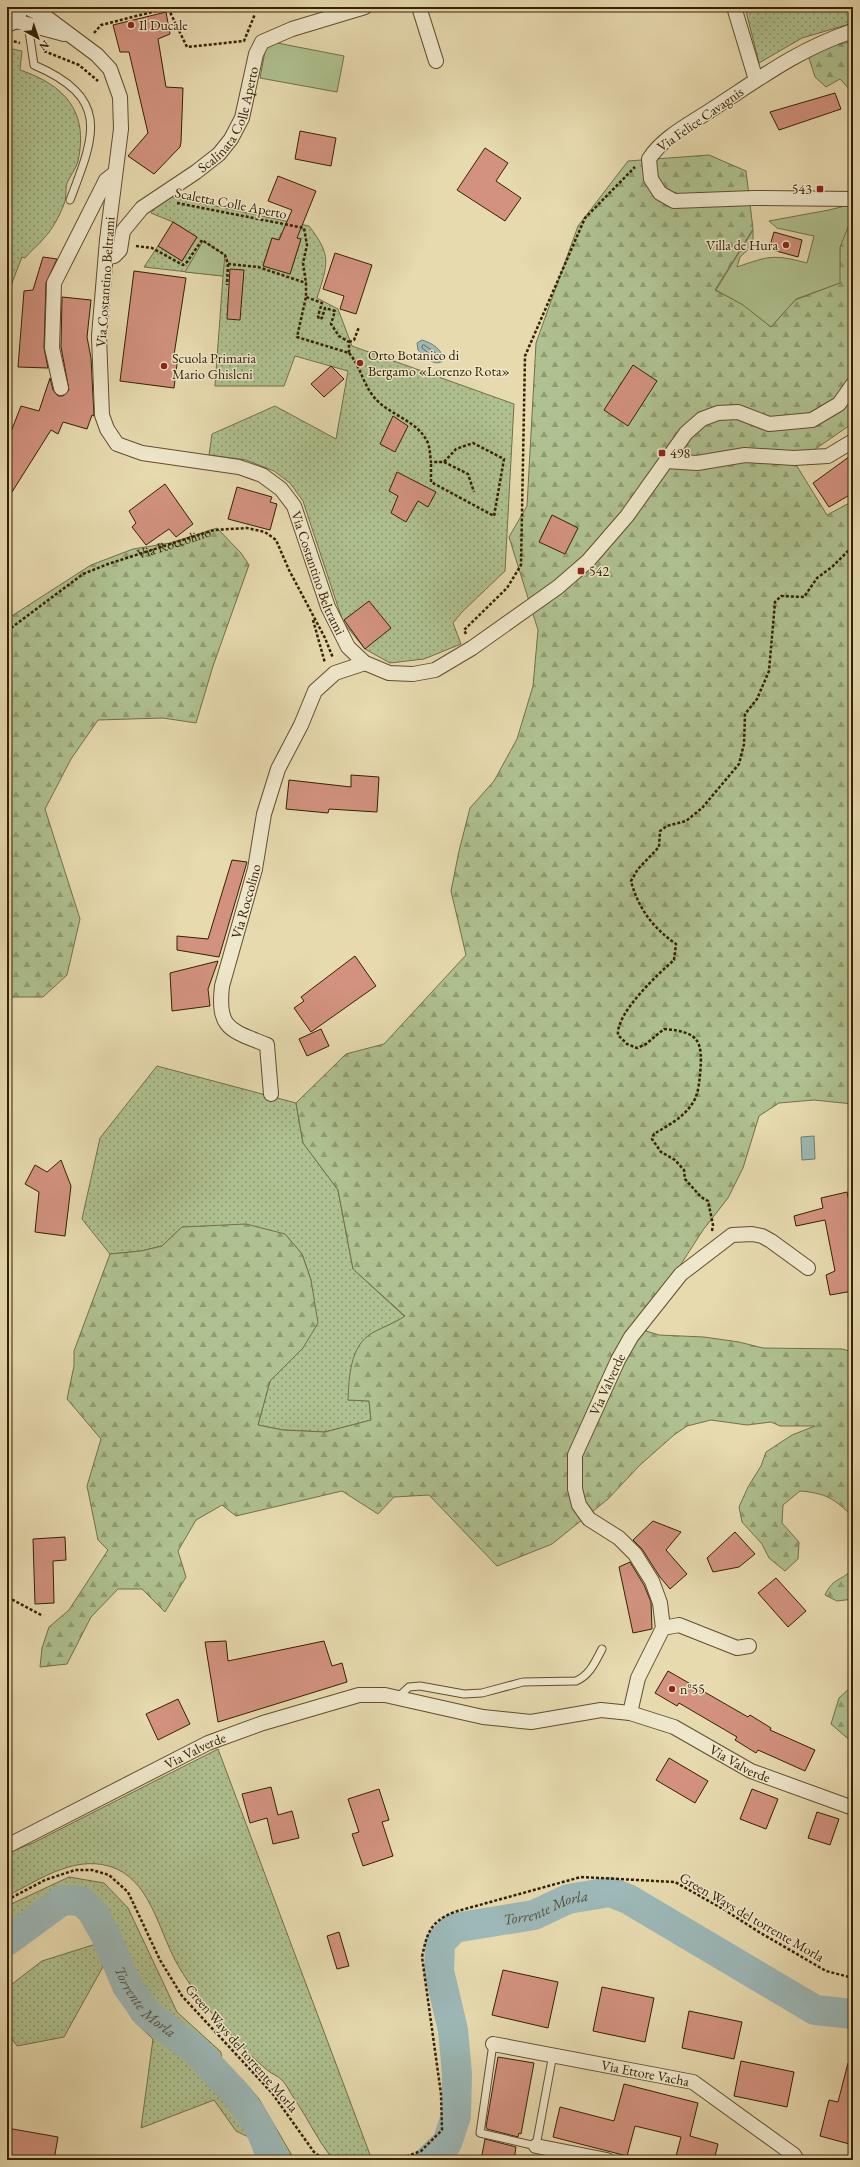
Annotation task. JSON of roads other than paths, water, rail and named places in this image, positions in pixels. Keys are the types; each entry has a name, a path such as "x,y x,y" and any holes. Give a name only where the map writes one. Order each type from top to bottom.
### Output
{"street":[{"name":"Scalinata Colle Aperto","path":"106,256 114,256 120,250 123,231 142,208 196,172 219,154 231,139 242,118 256,54 262,42 292,28 365,7"},
{"path":"419,7 436,61"},
{"path":"734,7 756,80"},
{"name":"Via Costantino Beltrami","path":"18,16 79,40 110,69 120,97 121,129 106,256 99,336 102,415 107,429 117,444 136,451 239,467 262,475 281,490 294,506 328,608 348,648 365,663 389,673 413,674 435,670 472,648 558,587 588,561 627,516 666,461"},
{"name":"Via Felice Cavagnis","path":"853,31 823,41 786,61 667,139 649,159 651,179 660,193 674,201 754,198 853,199"},
{"path":"61,388 52,348 54,282 106,180 115,173"},
{"path":"666,461 686,433 702,418 718,414 738,412 769,424 812,420 839,404 853,384"},
{"path":"666,461 697,463 745,455 794,458 828,456 853,441"},
{"name":"Via Roccolino","path":"271,1094 267,1044 234,1031 225,1023 220,1006 222,986 255,869 264,814 278,769 301,725 314,691 335,673 365,663"},
{"name":"Via Valverde","path":"663,1628 660,1603 652,1582 635,1554 619,1538 589,1519 579,1505 575,1489 575,1455 618,1360 631,1337 681,1274 732,1235 752,1234 762,1236 771,1241 808,1268"},
{"path":"630,1713 638,1678 663,1628 679,1625 737,1648 749,1646"},
{"name":"Via Valverde","path":"7,1846 208,1743 263,1723 359,1695 385,1695 483,1717 531,1722 601,1710 630,1713 674,1727 751,1771 853,1808"},
{"name":"Via Ettore Vacha","path":"493,2044 553,2054 693,2082 794,2155 797,2160"},
{"path":"536,2146 607,2160"}],"lane":[{"path":"18,16 34,65 71,85 87,106 92,134 84,163 70,200"},
{"path":"397,1698 409,1687 420,1686 464,1694 482,1693 523,1682 576,1681 584,1677 594,1665 602,1650"},
{"path":"493,2044 480,2133 536,2146 553,2054"}],"water":[{"path":"422,340 436,347 443,356 444,360 437,363 430,361 424,356 418,350 417,343"},
{"path":"814,1136 815,1159 802,1160 801,1137"}],"waterway":[{"name":"Torrente Morla","path":"429,2160 447,2143 456,2116 457,2074 453,2030 439,1971 440,1943 454,1928 534,1915 568,1899 610,1892 628,1899 815,2010 853,2014"},
{"name":"Torrente Morla","path":"7,1941 63,1900 81,1901 92,1911 105,1934 127,1986 147,2014 194,2049 236,2094 251,2114 262,2133 270,2153 276,2160"}],"place":[{"name":"Il Ducale","path":"131,25"},
{"name":"543","path":"820,189"},
{"name":"Villa de Hura","path":"786,245"},
{"name":"Orto Botanico di Bergamo «Lorenzo Rota»","path":"360,363"},
{"name":"Scuola Primaria Mario Ghisleni","path":"164,366"},
{"name":"498","path":"662,453"},
{"name":"542","path":"581,571"},
{"name":"n°55","path":"672,1689"}]}
